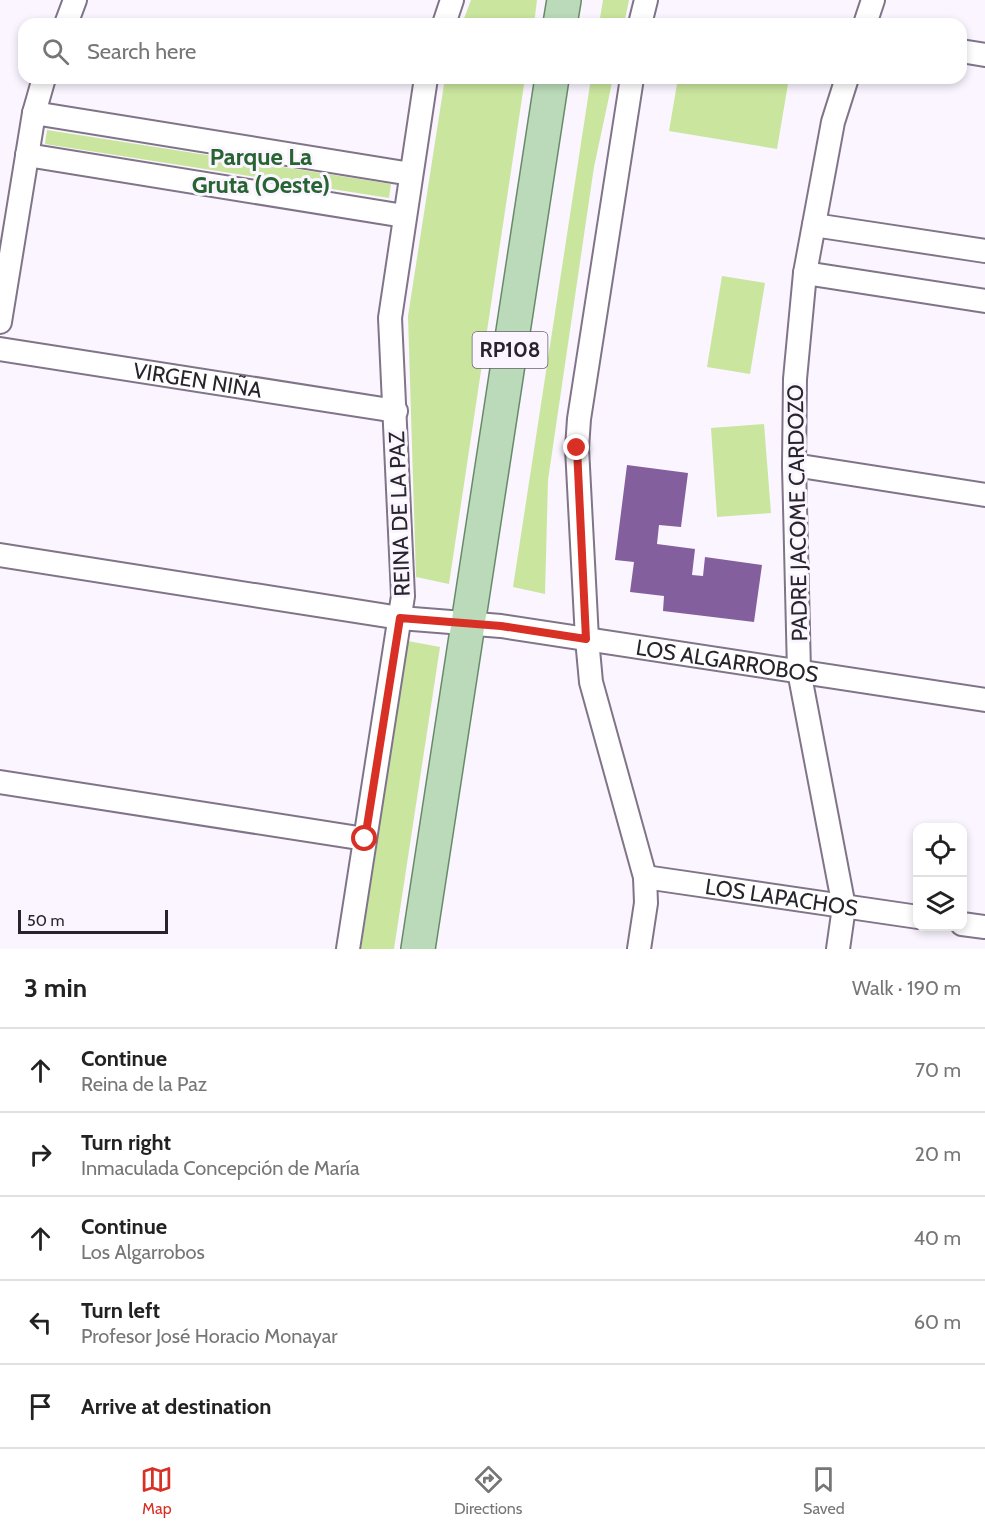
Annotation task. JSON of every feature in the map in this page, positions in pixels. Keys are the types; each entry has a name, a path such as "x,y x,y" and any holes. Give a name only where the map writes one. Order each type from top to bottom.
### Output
{"main road":[{"path":"561,18 564,0"},
{"name":"RP108","path":"418,949 551,84"}],"street":[{"path":"68,18 75,0"},
{"path":"446,18 452,0"},
{"path":"642,18 646,0"},
{"path":"867,18 873,0"},
{"path":"967,52 985,55"},
{"path":"0,322 34,113 42,84"},
{"name":"REINA DE LA PAZ","path":"348,949 403,596 390,318 425,84"},
{"path":"631,84 579,419 577,448 586,639 591,682 645,877 646,903 639,949"},
{"name":"PADRE JACOME CARDOZO","path":"838,949 844,907 799,671 794,465 795,379 805,273 833,122 845,84"},
{"path":"34,113 411,174"},
{"path":"27,155 404,216"},
{"path":"814,225 985,251"},
{"path":"805,273 985,301"},
{"name":"VIRGEN NIÑA","path":"0,349 396,411"},
{"path":"794,465 985,495"},
{"name":"LOS ALGARROBOS","path":"0,555 400,618 468,622 985,700"},
{"path":"0,782 365,839"},
{"name":"LOS LAPACHOS","path":"645,877 913,916"},
{"path":"967,925 985,927"}],"green space":[{"path":"471,0 537,0 535,18 464,18"},
{"path":"603,0 629,0 625,18 600,18"},
{"path":"444,84 524,84 449,584 416,577 408,316"},
{"path":"590,84 612,84 594,167 548,480 545,594 513,587"},
{"path":"677,84 788,84 777,149 669,131"},
{"path":"47,130 391,184 389,198 45,144"},
{"path":"722,276 765,283 750,374 707,367"},
{"path":"764,424 771,513 717,517 711,428"},
{"path":"408,641 440,647 394,949 361,949"}],"building":[{"path":"627,465 688,473 681,527 659,525 657,544 695,549 692,575 703,576 705,557 762,565 754,622 663,611 664,596 630,592 634,562 615,560"}],"district":[{"name":"Parque La Gruta (Oeste)","path":"261,171"}],"route":[{"path":"365,839 400,618 468,622 586,639 577,448"}]}
